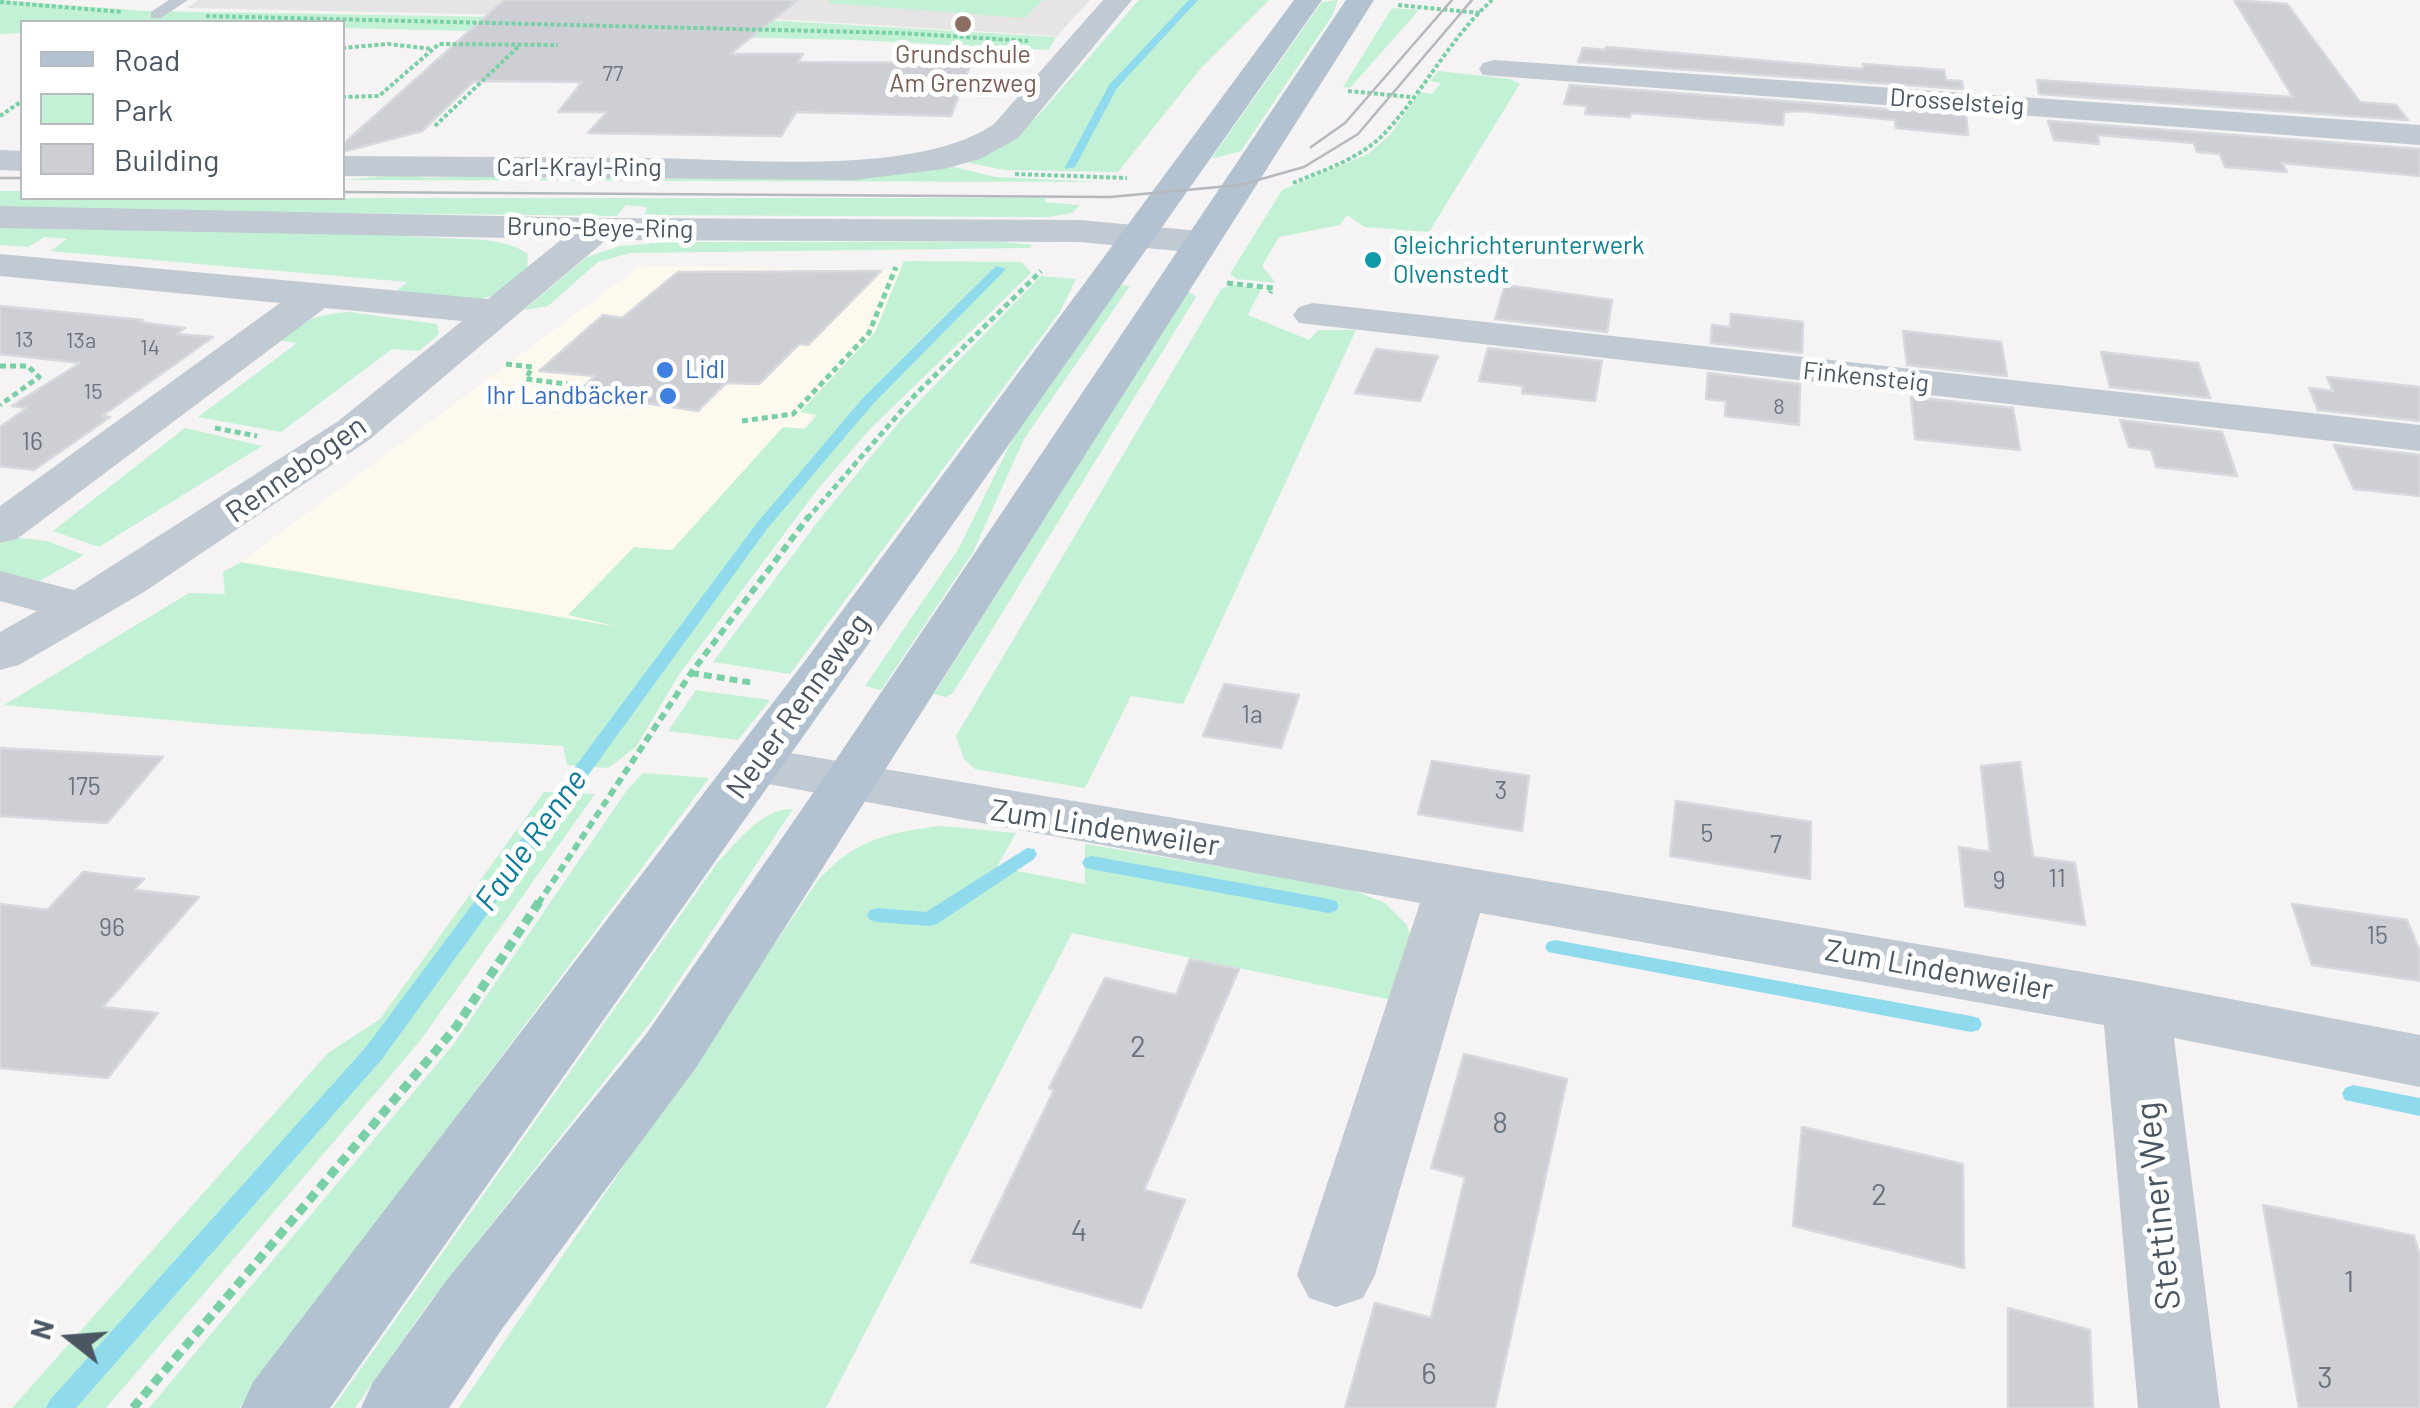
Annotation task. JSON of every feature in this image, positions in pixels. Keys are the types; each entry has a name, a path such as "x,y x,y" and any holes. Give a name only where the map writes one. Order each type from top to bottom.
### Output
{"main road":[{"name":"Neuer Renneweg","path":"282,1408 755,765 1308,0"},
{"path":"402,1408 474,1305 671,1050 850,783 1200,242 1373,2"}],"street":[{"name":"Carl-Krayl-Ring","path":"345,166 882,169 947,158 1012,125 1118,0"},
{"name":"Drosselsteig","path":"1494,69 2420,135"},
{"name":"Bruno-Beye-Ring","path":"0,217 597,229 1042,230 1200,242"},
{"name":"Rennebogen","path":"0,654 237,511 353,431 597,229"},
{"path":"0,265 497,312"},
{"path":"0,529 317,295"},
{"name":"Finkensteig","path":"1313,315 2420,438"},
{"path":"0,586 81,607"},
{"name":"Zum Lindenweiler","path":"755,765 993,810 2136,1004 2420,1061"},
{"path":"1336,1275 1457,886"},
{"name":"Stettiner Weg","path":"2136,1004 2179,1408"}],"lane":[{"path":"156,15 180,0"}],"path":[{"path":"1286,186 1332,168 1368,148 1392,125 1473,17 1481,14 1492,0"},
{"path":"0,2 156,15 899,33 1027,41"},
{"path":"1373,2 1481,14"},
{"path":"345,48 388,44 433,49"},
{"path":"345,97 380,96 439,44 558,45"},
{"path":"422,138 520,44"},
{"path":"1333,90 1411,97"},
{"path":"1008,174 1136,176"},
{"path":"742,421 794,414 869,334 900,256"},
{"path":"133,1408 456,1027 692,673 827,493 916,394 1047,264"},
{"path":"500,364 532,367 526,379 584,386"},
{"path":"0,366 28,366 39,377 0,405"},
{"name":"Neuer Renneweg","path":"692,673 764,684"}],"shaded area":[{"name":"Grundschule Am Grenzweg","path":"198,0 1090,0 1057,36 576,7 561,16 187,8"},
{"path":"640,266 945,271 619,627 241,562"}],"green space":[{"path":"0,0 146,11 560,18 579,9 1056,37 1049,50 855,40 345,28 345,20 20,20 20,33 0,34"},
{"path":"1043,0 1025,18 827,3"},
{"path":"1139,0 1269,0 1202,67 1118,172 1005,170 969,163 1038,116"},
{"path":"1338,0 1332,16 1241,151 1211,159 1322,2"},
{"path":"1392,8 1419,10 1350,88 1343,87"},
{"path":"1438,71 1510,79 1520,84 1429,232 1365,227 1347,215 1340,225 1279,237 1262,266 1276,283 1237,279 1230,274 1282,190 1368,154 1390,135 1420,92 1432,94 1441,83 1430,81"},
{"path":"949,166 996,177 1100,182 345,180 407,174 426,178 534,174 542,178 600,175 628,179 779,179"},
{"path":"0,191 20,191 20,200 1045,198 1045,202 1080,205 1072,213 1047,217 644,215 647,207 626,205 617,216 0,209"},
{"path":"0,225 264,230 478,240 505,244 528,254 527,270 495,295 476,300 392,295 407,282 50,251 67,239 45,237 28,247 0,245"},
{"path":"668,242 1034,245 630,253 598,262 548,306 524,310 587,257 620,246"},
{"path":"904,261 1022,262 1031,273 870,429 817,490 680,673 636,747 608,768 567,765 563,746 224,725 4,705 189,593 225,594 223,572 241,562 618,627 568,615 634,547 672,550 783,427 805,429 817,415 800,412 875,332"},
{"path":"1041,276 1076,279 1060,312 790,674 713,662 819,520 901,420"},
{"path":"1121,285 1130,286 1024,439 973,552 881,690 865,686 959,548 1013,438"},
{"path":"1234,285 1261,289 1248,315 1309,340 1318,330 1356,330 1183,704 1131,696 1085,788 975,769 964,759 956,736 1222,288"},
{"path":"1188,291 1196,297 953,693 946,697 934,694"},
{"path":"349,312 437,324 439,334 419,351 392,349 281,432 198,417 297,343 269,339 307,320"},
{"path":"185,428 262,446 99,547 53,531"},
{"path":"11,537 47,541 84,555 40,581 0,572 0,544"},
{"path":"696,690 770,700 738,740 668,731"},
{"path":"643,773 709,778 239,1408 149,1408 453,1045 627,790"},
{"path":"544,792 595,794 420,1041 106,1408 12,1408 328,1053 380,1019"},
{"path":"793,809 654,1018 426,1307 355,1408 333,1408 718,862 761,820"},
{"path":"940,826 1016,833 997,867 1085,884 1085,844 1348,888 1385,903 1407,925 1412,941 1392,1000 1072,933 826,1408 459,1408 819,879 860,846"}],"building":[{"path":"504,0 798,0 730,54 803,54 798,62 971,63 951,116 796,112 781,136 588,133 607,112 558,112 582,82 474,81 422,131 345,151 345,142"},
{"path":"2234,0 2287,4 2360,102 2396,105 2408,120 2039,94 2037,80 2293,97"},
{"path":"1583,48 1863,69 1863,64 1944,70 1946,80 1962,81 1963,89 1578,62"},
{"path":"1570,85 1966,115 1968,135 1896,128 1895,120 1801,111 1784,112 1783,125 1631,113 1630,117 1585,114 1587,106 1564,104"},
{"path":"2048,121 2420,149 2420,176 2282,163 2287,172 2225,167 2220,154 2197,152 2194,143 2098,135 2099,144 2054,140"},
{"path":"881,271 808,345 799,344 759,384 726,383 698,411 577,393 595,376 539,371 603,315 622,318 678,272"},
{"path":"1505,285 1612,300 1607,332 1495,319"},
{"path":"0,306 143,320 139,322 185,328 176,334 213,337 34,470 0,466 0,427 27,408 12,406 80,363 0,354"},
{"path":"1731,314 1803,322 1802,353 1711,343 1712,325 1730,327"},
{"path":"1903,331 2001,342 2007,376 1907,365"},
{"path":"1488,348 1602,361 1595,401 1522,393 1523,386 1479,381"},
{"path":"1376,349 1438,356 1420,401 1355,393"},
{"path":"2101,352 2198,363 2210,398 2110,387"},
{"path":"1708,373 1800,384 1799,425 1725,416 1726,401 1706,399"},
{"path":"2327,377 2420,387 2420,421 2318,410 2309,388 2333,391"},
{"path":"1911,397 2013,408 2020,450 1915,439"},
{"path":"2120,420 2222,432 2237,476 2156,467 2151,450 2129,447"},
{"path":"2334,445 2420,455 2420,496 2354,489"},
{"path":"1224,684 1299,695 1281,748 1203,736"},
{"path":"0,748 163,757 107,823 0,816"},
{"path":"1432,761 1529,776 1522,831 1418,814"},
{"path":"2020,762 2033,857 2075,863 2085,925 1965,906 1959,847 1990,852 1981,766"},
{"path":"1676,801 1811,822 1810,879 1670,856"},
{"path":"83,872 144,879 134,890 199,897 103,1007 158,1013 108,1078 0,1068 0,904 47,910"},
{"path":"2292,904 2407,920 2420,952 2420,981 2312,965"},
{"path":"1190,959 1239,969 1144,1190 1185,1200 1141,1308 971,1262 1054,1090 1049,1088 1105,978 1176,995"},
{"path":"1464,1054 1567,1079 1495,1408 1345,1408 1375,1303 1431,1318 1465,1177 1431,1168"},
{"path":"1802,1127 1963,1164 1964,1268 1793,1226"},
{"path":"2263,1205 2414,1236 2420,1257 2420,1408 2299,1408"},
{"path":"2008,1308 2090,1330 2093,1408 2008,1408"}],"waterway":[{"name":"Faule Renne","path":"1070,167 1113,87 1194,0"},
{"name":"Faule Renne","path":"59,1408 374,1053 762,526 868,401 1000,269"},
{"path":"877,915 930,919 1027,854"},
{"path":"1092,863 1329,906"},
{"path":"1555,947 1971,1024"},
{"path":"2353,1094 2420,1107"}],"tram line":[{"path":"1311,147 1345,123 1452,0"},
{"path":"345,192 1110,197 1240,185 1304,167 1358,134 1472,0"},
{"path":"0,178 20,178"}],"place":[{"name":"Grundschule Am Grenzweg","path":"963,24"},
{"name":"Gleichrichterunterwerk Olvenstedt","path":"1373,260"},
{"name":"Lidl","path":"665,370"},
{"name":"Ihr Landbäcker","path":"668,396"}]}
